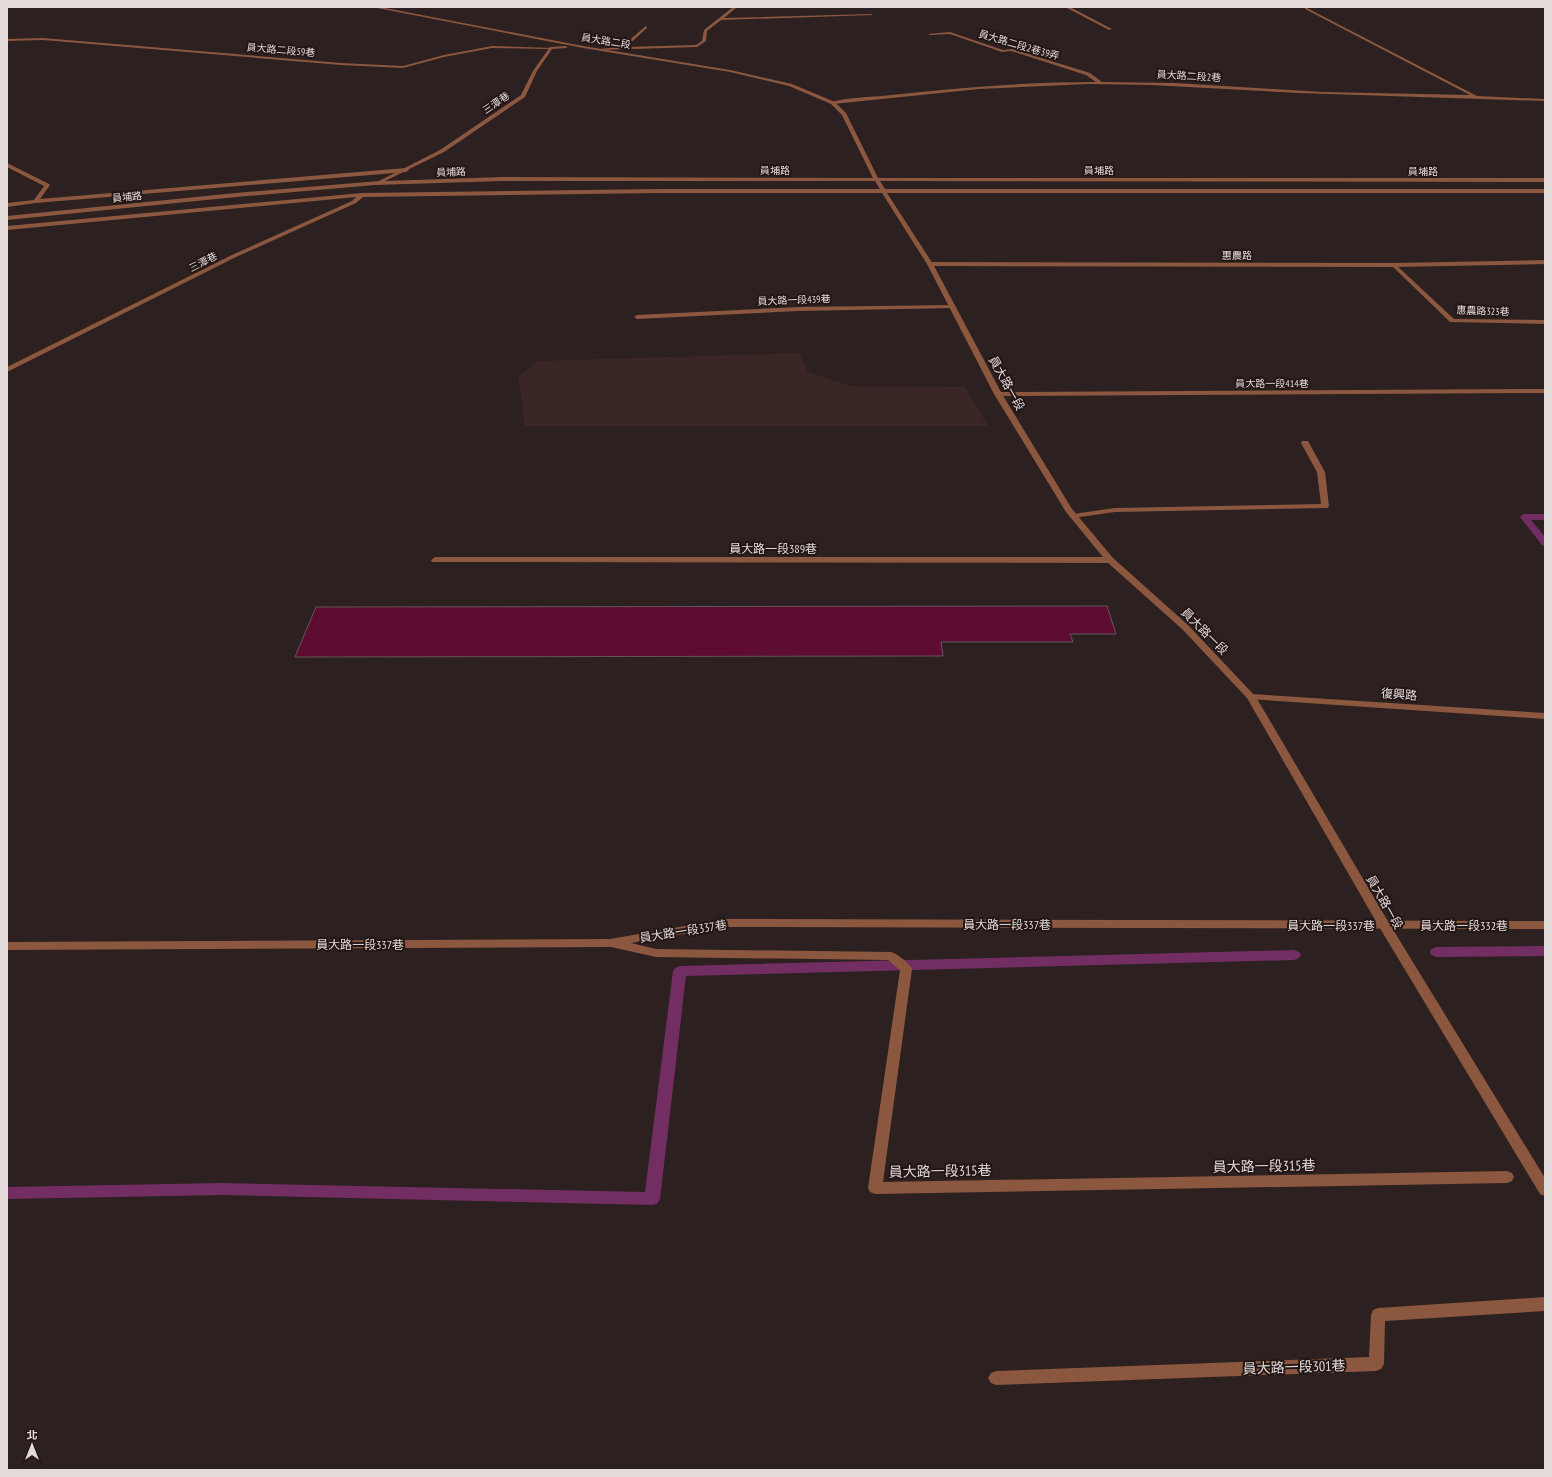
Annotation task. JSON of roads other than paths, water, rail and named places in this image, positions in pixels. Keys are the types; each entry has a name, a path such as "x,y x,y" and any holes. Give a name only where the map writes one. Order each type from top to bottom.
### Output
{"street":[{"name":"員大路二段","path":"374,7 583,47 730,71 783,83 833,103"},
{"path":"600,49 697,46 704,41 705,31 722,19 735,7"},
{"path":"1067,7 1110,29"},
{"path":"1306,8 1476,96"},
{"path":"722,19 871,15"},
{"path":"622,48 646,27"},
{"name":"員大路二段2巷39弄","path":"930,34 950,33 1002,51 1011,50 1088,74 1101,83"},
{"name":"員大路二段59巷","path":"7,40 42,39 341,64 403,67 444,56 492,47 551,48"},
{"path":"551,48 583,47"},
{"name":"三潭巷","path":"7,370 234,256 354,202 375,184 442,151 522,96 535,71 551,48"},
{"name":"員大路二段2巷","path":"833,103 953,90 1101,83 1186,85 1322,93 1476,96 1545,100"},
{"name":"員大路一段","path":"833,103 844,114 876,179 930,264 998,394 1073,516 1110,560 1185,626 1251,697 1384,925 1545,1190"},
{"path":"7,165 47,185 36,201"},
{"name":"三潭巷","path":"7,205 36,201 406,170"},
{"name":"員埔路","path":"7,218 236,195 375,184 502,179 1545,180"},
{"name":"員埔路","path":"7,228 363,195 662,191 1545,191"},
{"name":"惠農路","path":"930,264 1394,265 1545,262"},
{"name":"惠農路323巷","path":"1394,265 1452,321 1545,322"},
{"name":"員大路一段439巷","path":"638,317 798,309 952,306"},
{"name":"員大路一段414巷","path":"998,394 1545,391"},
{"path":"1073,516 1115,510 1325,506 1321,472 1305,443"},
{"name":"員大路一段389巷","path":"436,560 1110,560"},
{"name":"復興路","path":"1251,697 1545,716"},
{"name":"員大路一段337巷","path":"7,946 610,943 725,923 1384,925"},
{"name":"員大路一段332巷","path":"1384,925 1545,925"},
{"name":"員大路一段315巷","path":"610,943 656,953 891,956 906,970 875,1188 1506,1177"},
{"name":"員大路一段301巷","path":"996,1378 1376,1364 1378,1315 1545,1304"}],"waterway":[{"path":"1545,517 1524,517 1545,543"},
{"path":"1436,952 1545,951"},
{"path":"7,1193 222,1189 652,1199 680,971 1294,955"}]}
